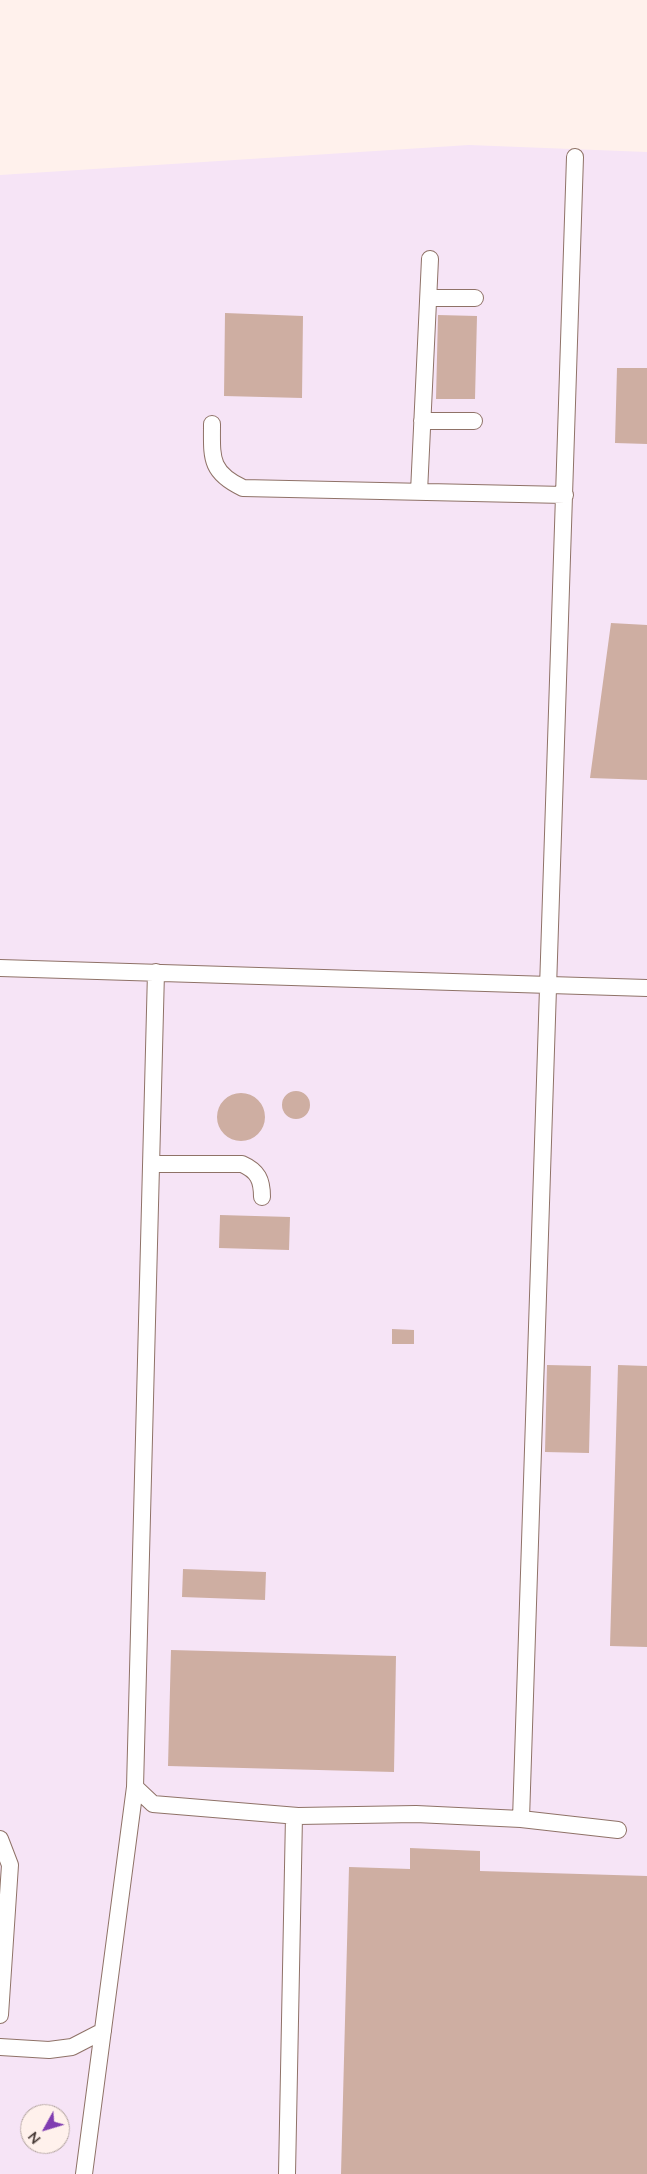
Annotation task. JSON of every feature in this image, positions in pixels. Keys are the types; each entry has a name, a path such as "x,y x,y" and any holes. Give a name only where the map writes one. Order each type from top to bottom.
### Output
{"lane":[{"path":"521,1819 575,157"},
{"path":"419,492 430,259"},
{"path":"429,298 476,298"},
{"path":"422,421 474,421"},
{"path":"212,424 212,452 215,468 226,480 243,488 564,496"},
{"path":"0,968 647,988"},
{"path":"84,2174 135,1787 156,972"},
{"path":"152,1164 242,1164 251,1168 260,1177 262,1197"},
{"path":"135,1787 153,1804 294,1816 416,1814 521,1819 618,1830"},
{"path":"287,2174 294,1816"},
{"path":"0,1838 10,1865 0,2015"},
{"path":"0,2047 49,2050 72,2047 103,2031"}],"shaded area":[{"path":"469,145 647,152 647,2174 0,2174 0,175"}],"building":[{"path":"225,313 303,316 302,398 224,396"},
{"path":"438,315 477,316 475,399 436,399"},
{"path":"617,368 647,368 647,444 615,443"},
{"path":"611,623 647,625 647,780 590,778"},
{"path":"296,1091 306,1095 310,1105 306,1115 296,1119 286,1115 282,1105 286,1095"},
{"path":"241,1093 250,1095 258,1100 263,1108 265,1117 263,1126 258,1134 250,1139 241,1141 232,1139 224,1134 219,1126 217,1117 219,1108 224,1100 232,1095"},
{"path":"220,1215 290,1217 289,1250 219,1248"},
{"path":"392,1329 414,1330 414,1344 392,1344"},
{"path":"547,1365 591,1366 589,1453 545,1452"},
{"path":"618,1365 647,1366 647,1647 610,1646"},
{"path":"183,1569 266,1572 265,1600 182,1597"},
{"path":"171,1650 396,1656 394,1772 168,1766"},
{"path":"410,1848 480,1851 480,1871 647,1876 647,2174 341,2174 349,1867 410,1869"}]}
